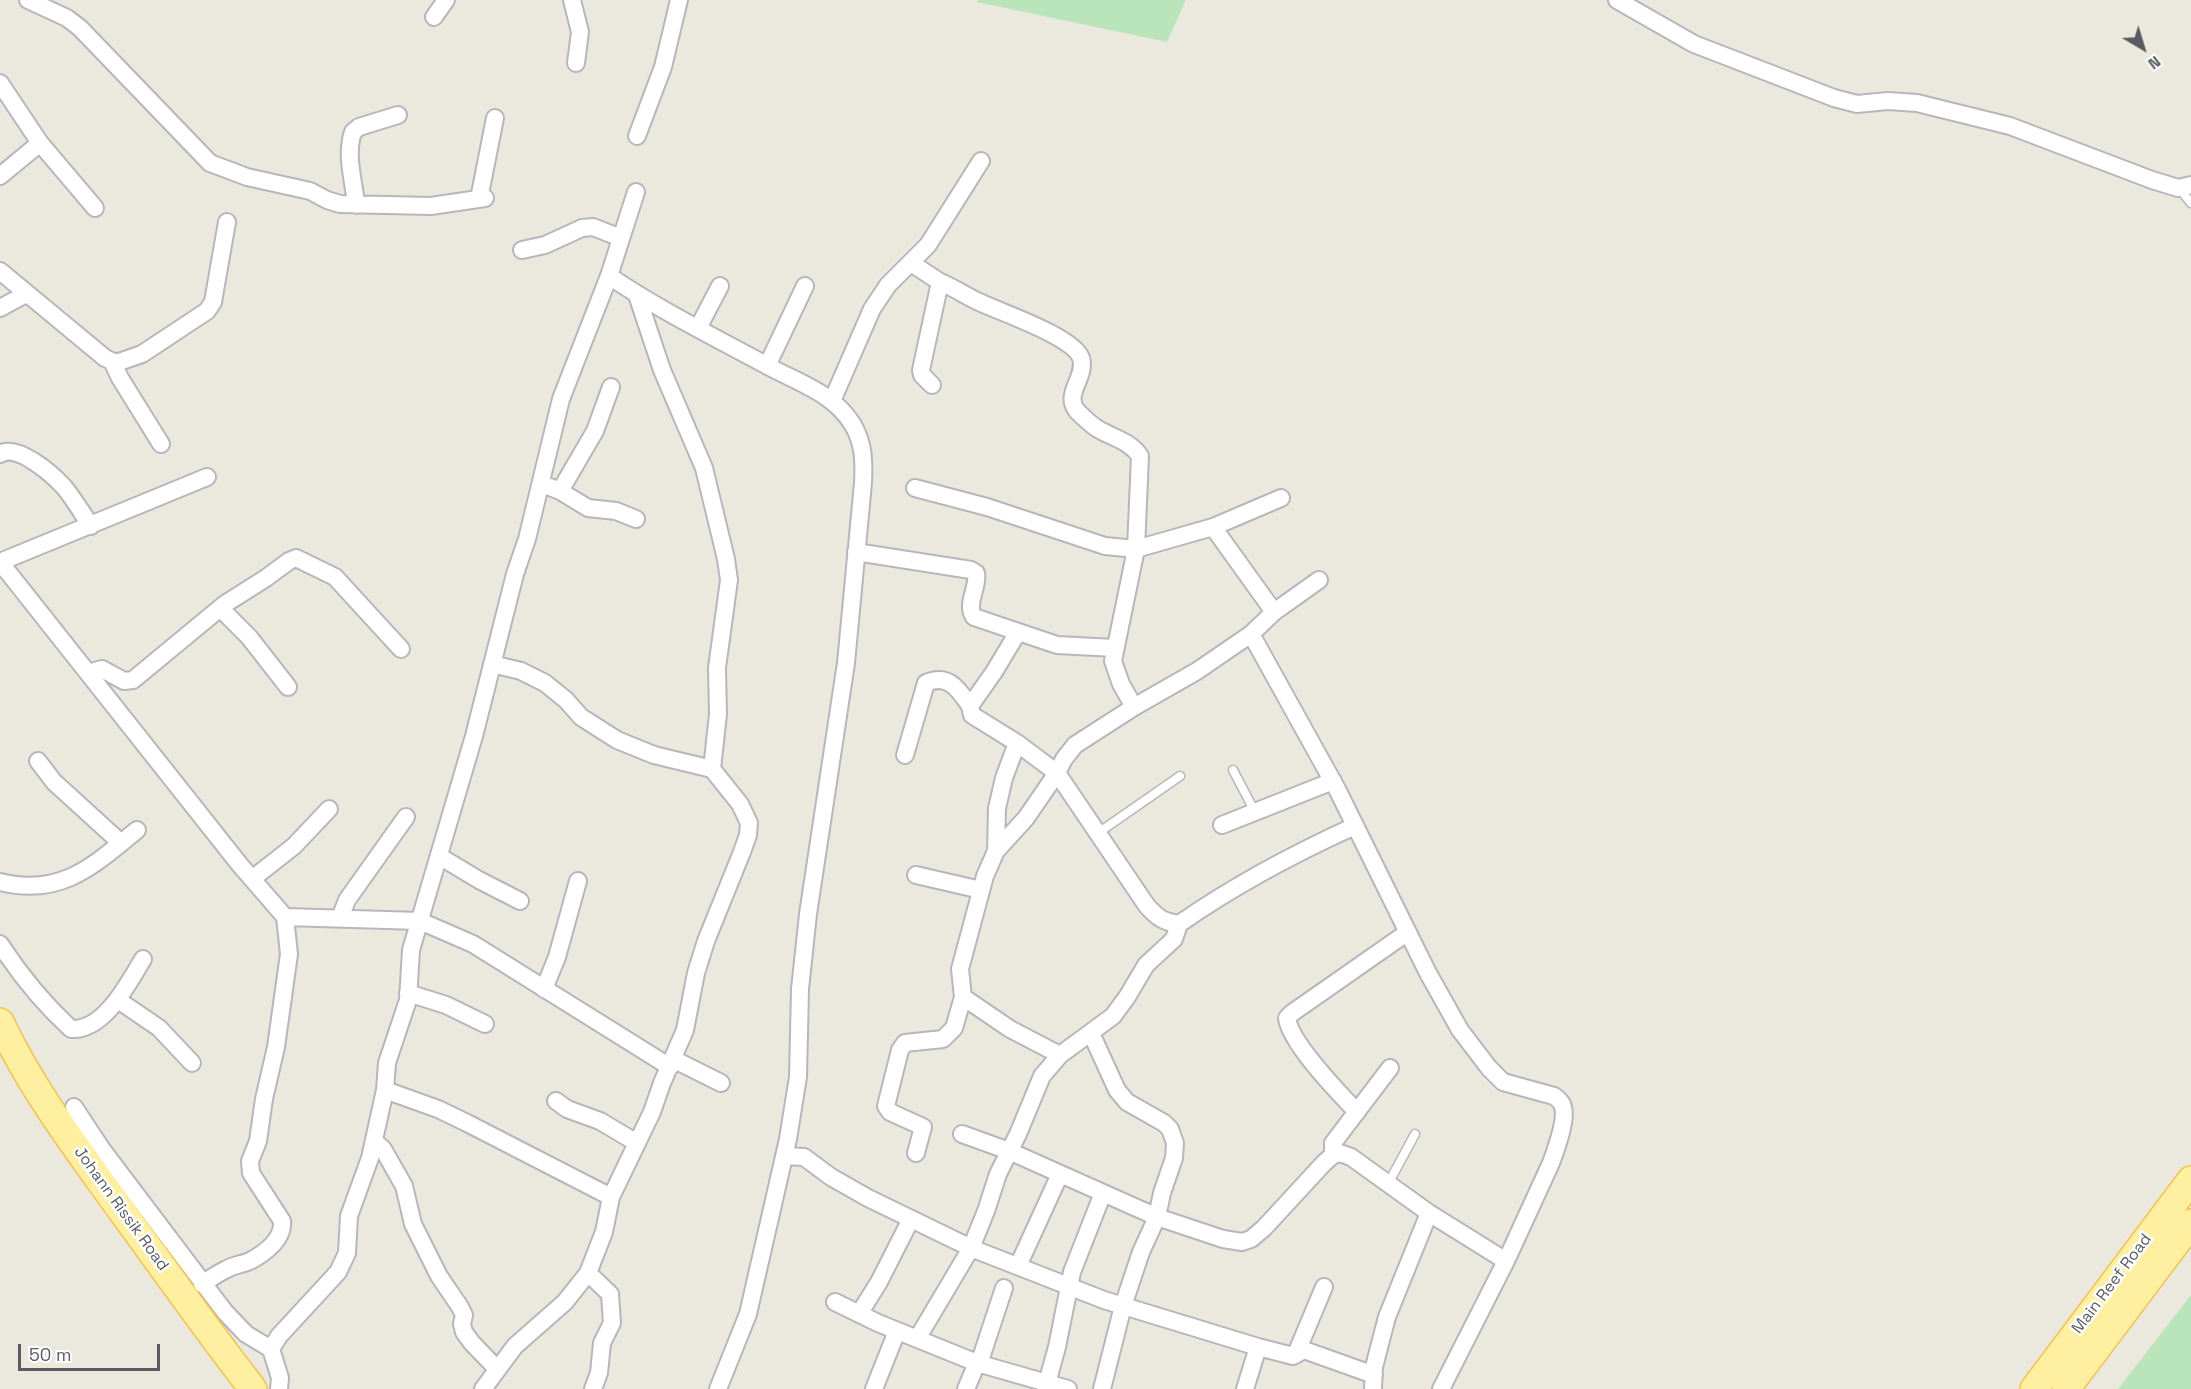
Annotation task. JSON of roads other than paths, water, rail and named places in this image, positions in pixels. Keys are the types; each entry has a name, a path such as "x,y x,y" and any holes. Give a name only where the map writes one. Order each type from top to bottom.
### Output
{"main road":[{"name":"Johann Rissik Road","path":"0,1022 13,1050 62,1128 253,1389"},
{"name":"Main Reef Road","path":"2034,1389 2191,1180"},
{"name":"Main Reef Road","path":"2066,1389 2191,1223"}],"street":[{"path":"28,0 68,18 80,28 210,163 247,177 310,191 340,204 431,206 482,198 495,118"},
{"path":"434,16 446,0"},
{"path":"572,0 580,32 576,63"},
{"path":"637,136 663,67 680,0"},
{"path":"1617,0 1694,44 1834,98 1857,104 1917,103 2010,126 2152,180 2185,187"},
{"path":"0,83 40,143 95,208"},
{"path":"356,205 354,181 348,158 353,132 359,127 398,115"},
{"path":"0,176 40,143"},
{"path":"832,401 872,309 888,285 928,245 981,161"},
{"path":"271,1349 279,1336 327,1285 345,1261 349,1216 374,1141 385,1090 387,1063 403,1018 408,993 411,950 474,736 515,574 527,539 561,399 609,276 636,192"},
{"path":"0,271 105,358 116,363 142,354 207,311 213,302 227,222"},
{"path":"522,250 545,245 582,228 593,227 621,238"},
{"path":"911,263 974,300 1032,324 1076,350 1082,365 1072,399 1076,409 1096,428 1134,448 1140,456 1136,549 1113,661 1121,684 1134,707"},
{"path":"609,276 637,295 767,366 820,392 832,401 854,427 864,453 846,663 808,914 800,989 798,1077 784,1156 748,1314 718,1389"},
{"path":"932,385 922,375 921,370 940,282"},
{"path":"698,328 720,286"},
{"path":"767,366 805,286"},
{"path":"0,308 26,294"},
{"path":"637,295 662,370 704,468 726,559 729,580 717,668 718,714 712,769"},
{"path":"112,361 161,444"},
{"path":"560,490 595,431 610,387"},
{"path":"0,454 5,451 14,451 36,462 63,486 91,526"},
{"path":"202,1284 229,1267 251,1260 273,1244 280,1236 282,1228 282,1221 251,1173 250,1161 258,1141 264,1099 276,1047 289,954 285,917 252,879 0,562 207,477"},
{"path":"541,483 560,490 588,508 616,511 636,519"},
{"path":"915,488 987,507 1105,546 1136,549 1213,527 1281,498"},
{"path":"1213,527 1274,612"},
{"path":"856,552 971,570 976,573 977,579 970,609 974,617 1057,645 1115,648"},
{"path":"88,674 102,669 124,681 133,680 220,608 296,558 335,577 401,649"},
{"path":"916,1153 923,1127 890,1112 886,1106 900,1050 905,1043 938,1041 954,1028 963,997 960,969 985,876 996,851 1026,818 1075,745 1134,707 1197,671 1251,634 1274,612 1319,580"},
{"path":"220,608 249,637 288,687"},
{"path":"970,706 1018,632"},
{"path":"1251,634 1333,781 1408,932 1461,1030 1489,1068 1503,1082 1554,1096 1564,1107 1557,1147 1506,1261 1441,1389"},
{"path":"483,1389 515,1346 565,1302 588,1273 604,1232 611,1197 652,1112 685,1030 696,973 706,941 748,836 749,823 740,804 712,769 654,754 616,740 581,717 566,700 545,683 520,671 492,664"},
{"path":"905,755 926,683 930,681 950,682 957,687 970,706 972,715 1017,743 1057,772 1148,906 1159,918 1179,924"},
{"path":"996,851 996,808 1017,743"},
{"path":"38,761 54,782 121,843"},
{"path":"1222,825 1333,781"},
{"path":"252,879 294,846 329,809"},
{"path":"340,918 347,900 406,818"},
{"path":"918,1339 971,1248 998,1174 1042,1076 1060,1056 1113,1016 1127,998 1146,965 1174,939 1179,924 1214,900 1297,852 1355,826"},
{"path":"0,882 18,886 40,886 75,876 137,830"},
{"path":"440,856 520,901"},
{"path":"916,875 981,890"},
{"path":"544,988 557,957 578,881"},
{"path":"285,917 420,921 473,944 672,1063 721,1083"},
{"path":"1357,1112 1332,1086 1296,1039 1288,1026 1287,1018 1408,932"},
{"path":"0,944 48,1008 71,1029 82,1030 118,1000 143,959"},
{"path":"408,993 446,1005 485,1024"},
{"path":"963,997 1010,1029 1060,1056"},
{"path":"118,1000 159,1028 192,1063"},
{"path":"1091,1033 1117,1090 1127,1102 1164,1123 1170,1129 1175,1143 1174,1158 1157,1216 1123,1306 1102,1389"},
{"path":"1333,1155 1333,1143 1390,1068"},
{"path":"385,1090 438,1109 611,1197"},
{"path":"556,1101 567,1109 600,1121 637,1143"},
{"path":"74,1107 101,1148 202,1284 246,1334 271,1349 280,1378 279,1389"},
{"path":"962,1134 1009,1151 1157,1216 1223,1239 1242,1242 1251,1239 1264,1228 1333,1155 1340,1154 1351,1157 1429,1213 1506,1261"},
{"path":"374,1141 383,1149 398,1173 404,1186 413,1224 421,1242 464,1315 462,1324 464,1332 497,1369"},
{"path":"784,1156 804,1157 831,1177 911,1219 971,1248 1070,1286 1123,1306 1286,1355 1293,1356 1304,1350 1373,1382 1387,1317 1429,1213"},
{"path":"1018,1266 1060,1174"},
{"path":"1047,1383 1057,1347 1072,1272 1103,1193"},
{"path":"859,1314 879,1282 911,1219"},
{"path":"588,1273 610,1294 612,1323 603,1343 599,1373 593,1389"},
{"path":"1296,1354 1324,1287"},
{"path":"966,1389 978,1364 1004,1288"},
{"path":"835,1302 897,1331 978,1364 1068,1389"},
{"path":"874,1389 897,1331"},
{"path":"1245,1389 1258,1347"}],"lane":[{"path":"2185,187 2191,203"},
{"path":"1233,770 1255,812"},
{"path":"1098,833 1180,776"},
{"path":"1388,1184 1415,1134"}]}
